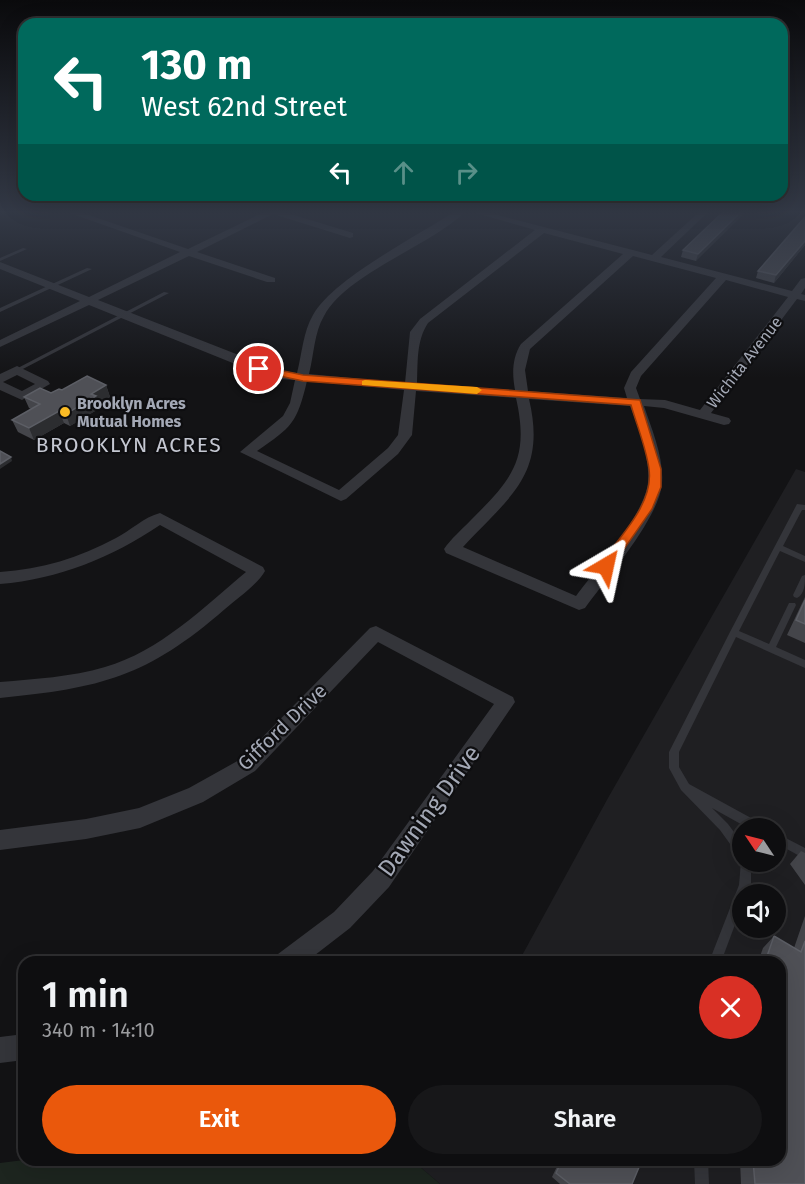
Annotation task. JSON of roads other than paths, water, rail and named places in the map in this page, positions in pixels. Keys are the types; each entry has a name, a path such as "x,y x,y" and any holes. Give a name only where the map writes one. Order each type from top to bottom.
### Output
{"street":[{"path":"5,267 259,369 303,378 665,404 724,421"},
{"path":"0,344 158,267"},
{"path":"234,267 271,280"},
{"path":"374,267 327,302 314,321 303,378 293,412 276,430 247,452 341,496 393,451 405,435 416,332 438,308 492,267"},
{"path":"614,267 533,338 523,352 519,370 530,428 523,467 511,484 452,549 579,604 646,509 655,487 655,469 630,388 635,375 723,277"},
{"path":"685,267 800,297"},
{"name":"Wichita Avenue","path":"704,414 800,297 805,281"},
{"path":"16,370 44,384 22,396 1,379 16,370"},
{"path":"0,578 58,569 99,555 128,540 160,518 257,571 167,646 119,670 74,682 0,690"},
{"name":"Gifford Drive","path":"0,840 86,829 140,818 196,795 248,765 376,633 439,668"},
{"name":"Dawning Drive","path":"294,956 342,920 381,879 506,702 439,668"},
{"path":"0,1050 18,1048"}],"lane":[{"path":"0,310 89,269"},
{"path":"16,370 166,293"},
{"path":"732,838 685,787 674,768 674,752 800,506 805,508"},
{"path":"778,547 805,559"},
{"path":"796,596 805,578"},
{"path":"771,649 792,605"},
{"path":"734,632 805,664"},
{"path":"685,787 740,818"},
{"path":"786,844 805,854"},
{"path":"717,956 745,885 746,872"},
{"path":"701,1166 702,1184"}],"place":[{"name":"Brooklyn Acres Mutual Homes","path":"65,412"}],"district":[{"name":"BROOKLYN ACRES","path":"129,445"}]}
